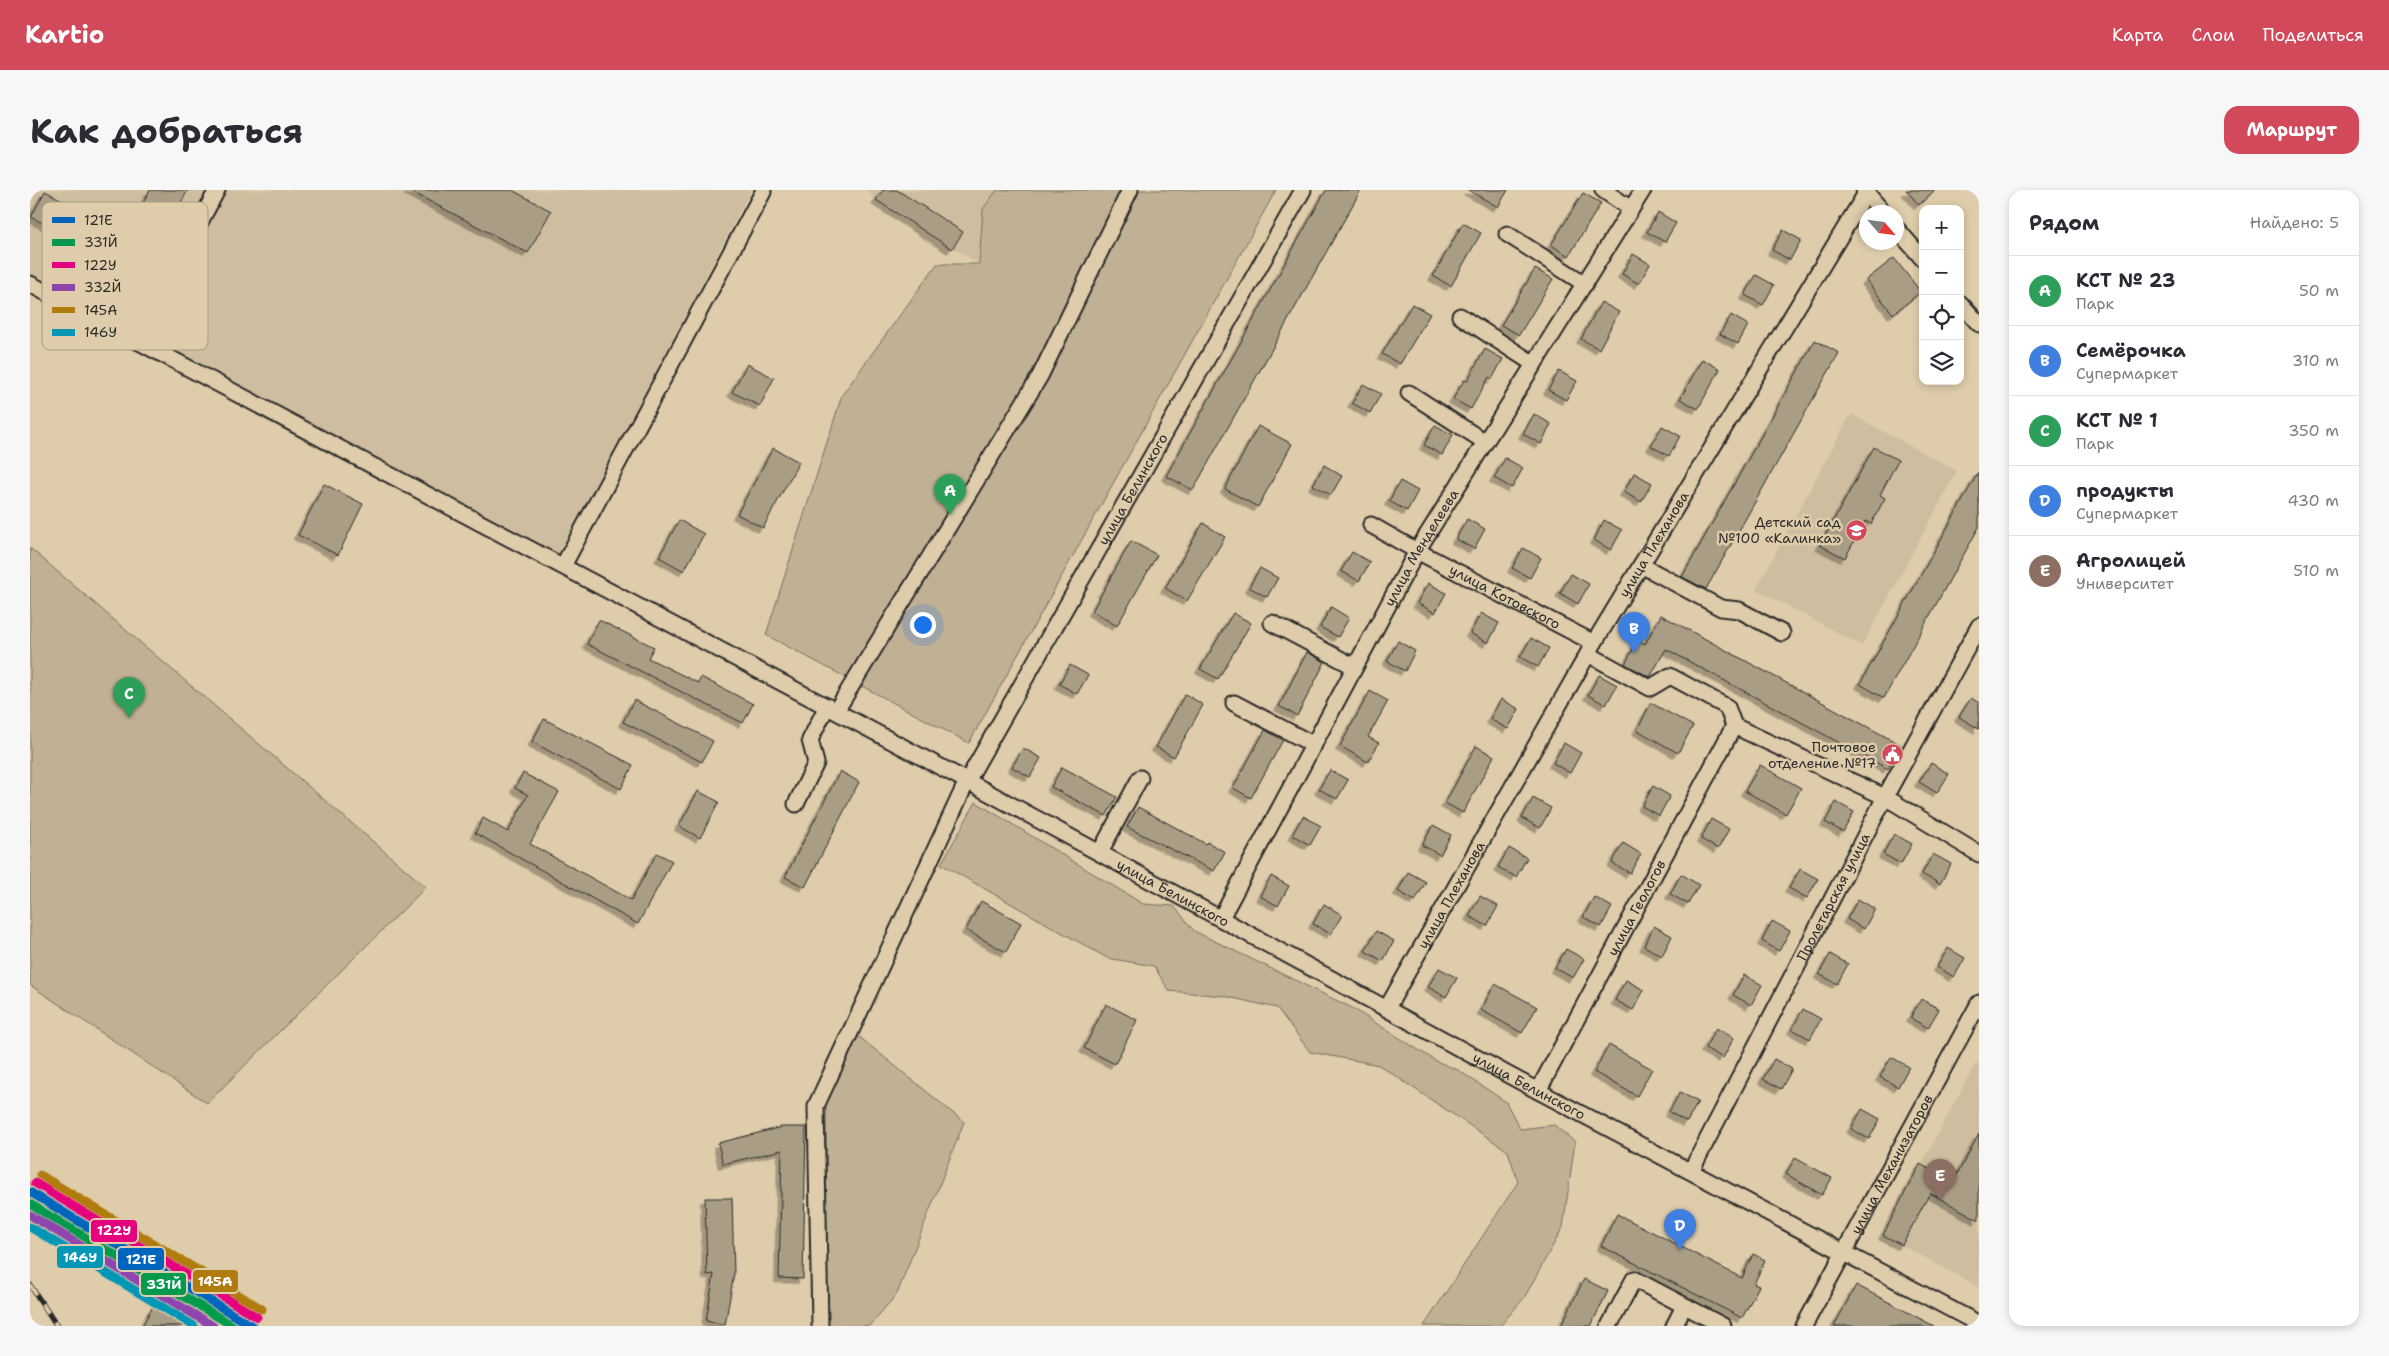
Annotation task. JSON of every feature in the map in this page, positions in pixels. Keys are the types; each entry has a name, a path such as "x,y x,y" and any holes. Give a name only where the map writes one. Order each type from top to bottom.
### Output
{"street":[{"path":"208,207 217,190"},
{"path":"796,804 816,763 810,740 1040,376 1130,190"},
{"name":"улица Белинского","path":"1303,190 967,781 1538,1091 1843,1253 1955,1320 1979,1324"},
{"path":"1603,190 1631,209"},
{"name":"улица Менделеева","path":"1222,918 1417,551 1644,190"},
{"path":"1866,191 1877,205"},
{"name":"улица Плеханова","path":"1387,1008 1591,648 1866,191"},
{"path":"563,566 763,192"},
{"path":"1507,234 1585,284"},
{"path":"1904,237 1919,254"},
{"path":"30,284 42,290"},
{"path":"1964,307 1979,324"},
{"path":"1460,316 1534,364"},
{"path":"154,350 967,781 816,1106 820,1326"},
{"path":"1409,393 1485,442"},
{"name":"улица Котовского","path":"1371,525 1591,648 1650,688 1670,676 1689,685 1727,707 1734,726"},
{"path":"1641,565 1721,608 1738,610 1782,633"},
{"path":"1272,623 1355,667"},
{"name":"Пролетарская улица","path":"1691,1171 1885,797 1979,626"},
{"path":"1234,703 1314,745"},
{"path":"1734,726 1885,797 1979,854"},
{"name":"улица Геологов","path":"1538,1091 1734,726"},
{"path":"1100,852 1140,778"},
{"name":"улица Механизаторов","path":"1804,1326 1979,1003"},
{"path":"1609,1326 1634,1279 1723,1326"},
{"path":"1674,1326 1684,1306"}],"shaded area":[{"path":"30,190 751,190 558,558 170,350 208,350 208,202 42,202 42,281 30,275"},
{"path":"866,190 997,190 983,209 979,264 876,200"},
{"path":"997,190 1276,190 969,743 766,635 842,395 937,264 979,264 983,209"},
{"name":"Детский сад №100 «Калинка»","path":"1851,414 1957,471 1862,646 1756,589"},
{"path":"30,548 426,887 207,1103 30,985"},
{"path":"976,802 1143,904 1174,906 1194,931 1352,1008 1436,1061 1458,1070 1506,1102 1520,1129 1554,1125 1575,1142 1563,1227 1524,1298 1500,1326 1424,1326 1518,1182 1508,1151 1379,1065 1310,1052 1277,1008 1224,996 1169,991 1154,966 1107,958 941,864"},
{"path":"857,1035 964,1122 897,1294 869,1326 827,1326 826,1105"},
{"path":"1976,1063 1979,1065 1979,1287 1883,1235"}],"building":[{"path":"150,190 188,190 181,202 144,202"},
{"path":"408,190 512,190 551,211 528,253"},
{"path":"883,190 897,190 963,232 952,249 876,200"},
{"path":"1326,190 1361,190 1193,490 1166,476"},
{"path":"1468,190 1508,190 1498,207"},
{"path":"1906,190 1935,190 1919,205"},
{"path":"45,191 66,202 42,202 42,223 31,217"},
{"path":"1583,193 1601,203 1569,256 1551,245"},
{"path":"1658,212 1676,223 1665,242 1647,232"},
{"path":"1463,223 1481,233 1451,286 1433,276"},
{"path":"1783,230 1801,240 1790,260 1772,250"},
{"path":"1633,254 1650,264 1639,284 1622,274"},
{"path":"1894,258 1919,289 1919,294 1893,314 1866,280"},
{"path":"1535,269 1553,279 1519,335 1501,325"},
{"path":"1756,275 1774,285 1763,305 1745,295"},
{"path":"1601,302 1619,312 1599,349 1581,339"},
{"path":"1412,304 1430,314 1400,364 1382,354"},
{"path":"1731,315 1748,325 1738,344 1720,334"},
{"path":"1815,340 1839,353 1706,589 1682,577"},
{"path":"1485,349 1503,359 1492,379 1489,377 1471,409 1453,399 1464,380 1467,381"},
{"path":"1702,359 1720,369 1698,409 1680,399"},
{"path":"747,364 774,378 760,406 732,392"},
{"path":"1559,371 1577,381 1566,400 1548,390"},
{"path":"1363,384 1381,394 1370,413 1352,403"},
{"path":"1534,414 1551,424 1541,444 1523,434"},
{"path":"1435,425 1453,435 1442,455 1424,445"},
{"path":"1258,426 1292,444 1258,507 1225,489"},
{"path":"1662,426 1680,436 1669,456 1651,446"},
{"path":"1874,447 1898,460 1880,495 1885,498 1871,524 1865,521 1845,558 1820,545"},
{"path":"773,448 799,462 763,528 737,514"},
{"path":"1505,458 1523,468 1512,488 1494,478"},
{"path":"1324,465 1342,476 1331,495 1313,485"},
{"path":"1979,471 1979,527 1884,698 1860,684"},
{"path":"1634,473 1652,483 1641,502 1624,492"},
{"path":"1400,481 1418,491 1407,511 1389,501"},
{"path":"324,484 363,504 338,555 298,535"},
{"path":"1467,519 1485,529 1474,549 1456,539"},
{"path":"679,520 704,534 684,571 659,557"},
{"path":"1604,520 1622,530 1611,550 1594,540"},
{"path":"1203,523 1225,537 1187,601 1165,588"},
{"path":"1131,541 1157,555 1117,626 1092,611"},
{"path":"1523,548 1541,558 1530,578 1512,568"},
{"path":"1352,552 1370,562 1359,581 1341,571"},
{"path":"1260,568 1278,578 1267,597 1249,587"},
{"path":"1571,574 1589,584 1578,604 1560,593"},
{"path":"1428,583 1446,593 1435,613 1417,603"},
{"path":"1331,607 1349,618 1338,637 1320,627"},
{"path":"1233,613 1251,623 1218,679 1200,669"},
{"path":"1481,613 1499,623 1488,643 1470,633"},
{"path":"1661,615 1901,745 1888,769 1666,649 1650,677 1625,664 1638,640 1645,644"},
{"path":"599,620 654,647 648,658 698,683 701,677 753,704 743,723 587,644"},
{"path":"1531,638 1549,648 1538,667 1520,657"},
{"path":"1398,641 1415,651 1405,671 1387,661"},
{"path":"1307,652 1325,662 1297,716 1279,706"},
{"path":"1070,665 1088,675 1077,694 1059,684"},
{"path":"1599,675 1617,685 1606,705 1588,695"},
{"path":"1370,691 1388,701 1368,737 1379,743 1368,762 1340,746"},
{"path":"1185,694 1203,705 1174,757 1156,747"},
{"path":"1971,698 1979,703 1979,729 1959,717"},
{"path":"1501,699 1519,709 1508,729 1490,719"},
{"path":"634,700 713,741 702,762 623,722"},
{"path":"1651,703 1693,726 1678,753 1637,730"},
{"path":"544,719 633,765 621,789 532,742"},
{"path":"1265,730 1283,740 1251,798 1233,788"},
{"path":"1564,743 1581,753 1570,773 1553,763"},
{"path":"1476,746 1494,756 1463,813 1445,803"},
{"path":"1023,748 1041,758 1030,777 1012,767"},
{"path":"1931,763 1949,774 1937,793 1919,782"},
{"path":"1760,765 1801,788 1786,814 1745,791"},
{"path":"1062,767 1117,797 1106,816 1051,787"},
{"path":"1330,770 1348,780 1337,799 1319,789"},
{"path":"840,771 859,782 805,887 785,877"},
{"path":"523,773 559,792 530,844 631,900 657,853 672,861 638,924 475,833 483,818 508,832 528,795 515,788"},
{"path":"1653,786 1670,796 1659,816 1642,806"},
{"path":"698,791 719,802 700,838 679,826"},
{"path":"1533,798 1551,808 1540,828 1522,818"},
{"path":"1836,802 1854,812 1843,832 1825,822"},
{"path":"1138,807 1206,844 1207,842 1225,852 1214,871 1127,827"},
{"path":"1303,816 1321,826 1310,845 1292,835"},
{"path":"1711,819 1729,829 1718,849 1701,839"},
{"path":"1433,825 1451,835 1440,855 1422,845"},
{"path":"1894,834 1912,844 1901,864 1883,854"},
{"path":"1623,843 1641,854 1630,873 1612,863"},
{"path":"1509,848 1527,858 1516,877 1498,867"},
{"path":"1933,854 1951,864 1940,884 1922,874"},
{"path":"1800,869 1818,879 1807,898 1789,888"},
{"path":"1408,872 1426,882 1415,901 1398,891"},
{"path":"1681,874 1699,885 1688,904 1670,894"},
{"path":"1271,876 1289,886 1278,906 1260,896"},
{"path":"1480,896 1498,906 1487,926 1469,916"},
{"path":"1594,897 1612,907 1601,927 1583,917"},
{"path":"1858,899 1875,909 1864,929 1847,919"},
{"path":"981,901 1021,923 1006,952 966,930"},
{"path":"1324,904 1342,915 1331,934 1313,924"},
{"path":"1772,921 1790,931 1779,951 1762,941"},
{"path":"1654,926 1672,936 1662,956 1644,946"},
{"path":"1376,931 1394,941 1383,961 1365,951"},
{"path":"1948,948 1965,958 1954,977 1937,967"},
{"path":"1566,949 1584,959 1573,978 1555,968"},
{"path":"1830,954 1848,964 1837,984 1819,974"},
{"path":"1439,968 1457,978 1446,997 1428,987"},
{"path":"1744,975 1762,985 1751,1005 1733,995"},
{"path":"1626,980 1644,990 1633,1010 1615,1000"},
{"path":"1495,984 1537,1007 1522,1033 1481,1010"},
{"path":"1921,999 1939,1009 1928,1028 1910,1018"},
{"path":"1106,1004 1137,1020 1115,1064 1084,1048"},
{"path":"1803,1009 1821,1019 1810,1039 1792,1029"},
{"path":"1716,1028 1734,1038 1723,1058 1705,1048"},
{"path":"1609,1045 1652,1069 1637,1096 1594,1072"},
{"path":"1891,1057 1909,1067 1898,1087 1880,1077"},
{"path":"1774,1059 1792,1069 1781,1089 1763,1079"},
{"path":"1680,1092 1698,1102 1687,1122 1669,1112"},
{"path":"1862,1109 1880,1119 1869,1139 1851,1129"},
{"path":"782,1127 806,1127 803,1279 779,1278 782,1150 723,1164 718,1143"},
{"path":"1979,1134 1979,1220 1930,1193 1902,1245 1883,1235 1920,1164 1953,1182"},
{"path":"1795,1158 1832,1178 1822,1195 1786,1174"},
{"path":"705,1198 732,1198 734,1274 725,1325 706,1321 714,1274 707,1275"},
{"path":"1617,1214 1742,1278 1753,1254 1765,1260 1754,1284 1759,1286 1742,1318 1601,1246"},
{"path":"1584,1279 1608,1291 1591,1326 1561,1326"},
{"path":"1856,1285 1934,1326 1834,1326"},
{"path":"153,1306 188,1326 142,1326"}],"railway":[{"path":"30,1285 57,1326"}],"transit line":[{"name":"145А","path":"40,1175 262,1309"},
{"name":"122У","path":"35,1183 257,1317"},
{"name":"121Е","path":"30,1192 252,1326"},
{"name":"331Й","path":"30,1204 233,1326"},
{"name":"332Й","path":"30,1215 213,1326"},
{"name":"146У","path":"30,1227 194,1326"}],"place":[{"name":"КСТ № 23","path":"950,515"},
{"name":"Детский сад №100 «Калинка»","path":"1857,530"},
{"name":"Семёрочка","path":"1634,653"},
{"name":"КСТ № 1","path":"129,718"},
{"name":"Почтовое отделение №17","path":"1892,755"},
{"name":"Агролицей","path":"1940,1200"},
{"name":"продукты","path":"1680,1250"}]}
